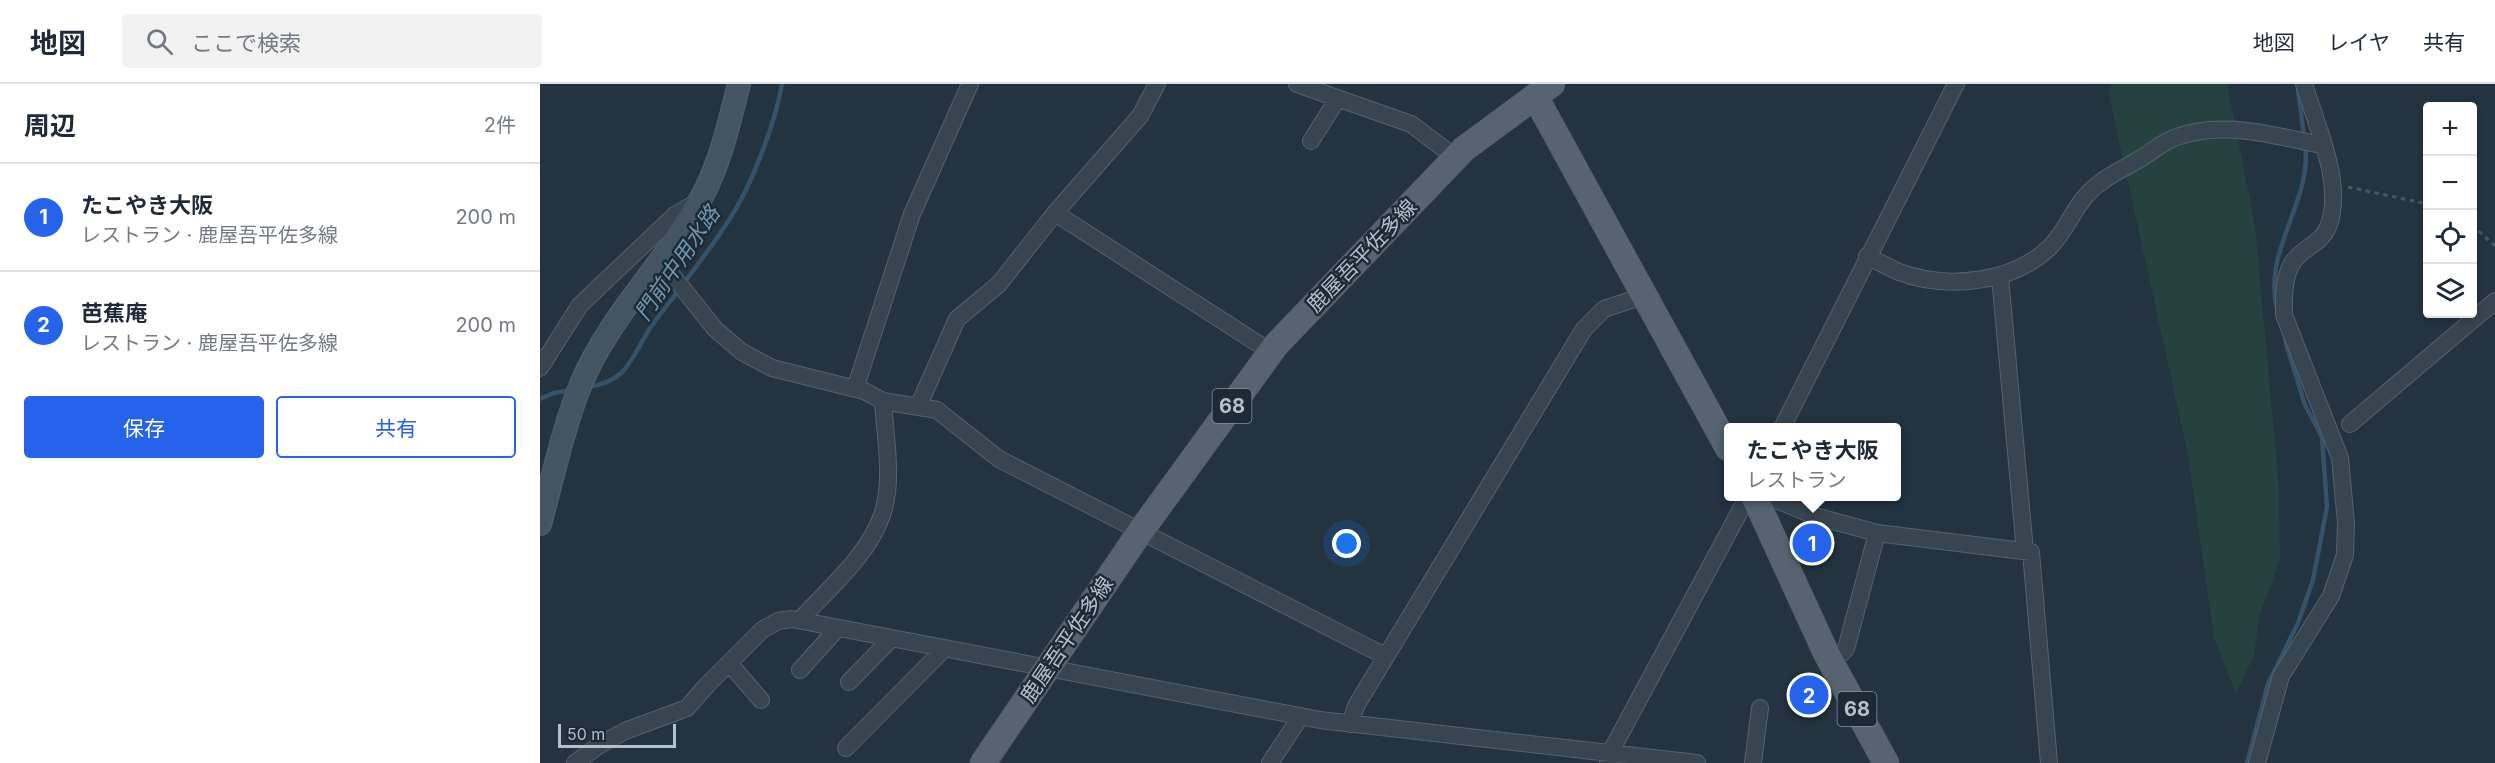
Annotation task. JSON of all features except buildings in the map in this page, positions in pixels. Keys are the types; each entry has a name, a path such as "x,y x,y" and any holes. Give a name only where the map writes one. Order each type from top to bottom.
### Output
{"main road":[{"name":"鹿屋吾平佐多線","path":"982,763 1140,532 1271,352 1456,158 1539,89 1643,296 1724,441"},
{"name":"68","path":"1756,501 1832,663 1886,763"}],"street":[{"path":"540,524 581,384 620,315 661,261 700,200 714,170 739,84"},
{"path":"855,388 912,214 970,84"},
{"path":"918,406 957,319 999,284 1054,213 1134,122 1157,84"},
{"path":"1297,84 1411,124 1456,158"},
{"path":"1784,423 1956,84"},
{"path":"2257,763 2281,676 2331,596 2345,555 2346,523 2340,458 2284,315 2288,274 2294,260 2317,244 2328,228 2334,207 2334,185 2304,84"},
{"path":"1311,141 1338,98"},
{"path":"1867,256 1901,272 1934,279 1961,280 2000,277 2048,249 2068,226 2083,200 2098,183 2174,138 2212,130 2243,129 2322,145"},
{"path":"540,368 580,305 675,215 700,200"},
{"path":"1054,213 1271,352"},
{"path":"661,261 715,329 742,352 772,369 855,388 883,401 937,410 999,459 1385,656"},
{"path":"2000,277 2025,551"},
{"path":"1350,724 1356,706 1385,656 1584,329 1604,309 1643,296"},
{"path":"2350,424 2495,301"},
{"path":"800,620 871,538 882,514 887,484 883,401"},
{"path":"1609,759 1745,501"},
{"path":"1779,501 1815,516 1877,533 2031,552 2049,763"},
{"path":"1832,663 1846,649 1877,533"},
{"path":"575,763 598,746 625,731 687,708 762,630 778,621 800,620 1301,717 1609,759 1697,763"},
{"path":"800,670 838,628"},
{"path":"849,682 891,639"},
{"path":"846,748 944,649"},
{"path":"729,663 760,700"},
{"path":"1753,763 1761,708"},
{"path":"1270,763 1301,717"}],"path":[{"path":"2334,185 2423,203"},
{"path":"2477,230 2495,246"}],"green space":[{"path":"2112,84 2227,84 2255,225 2279,486 2280,559 2260,614 2254,655 2236,694 2214,638 2188,455 2108,91"}],"waterway":[{"name":"門前中用水路","path":"683,284 724,228 746,190 768,136 782,84"},
{"path":"2298,89 2304,137"},
{"path":"2277,309 2274,288 2276,267 2302,186 2305,145"},
{"name":"門前中用水路","path":"588,387 611,380 625,369 651,327 678,291"},
{"path":"2247,763 2268,684 2298,623 2313,580 2327,507 2322,437 2305,405 2285,340"},
{"name":"門前中用水路","path":"540,399 554,393 571,390"}],"place":[{"name":"たこやき大阪","path":"1812,543"},
{"name":"芭蕉庵","path":"1809,695"}]}
